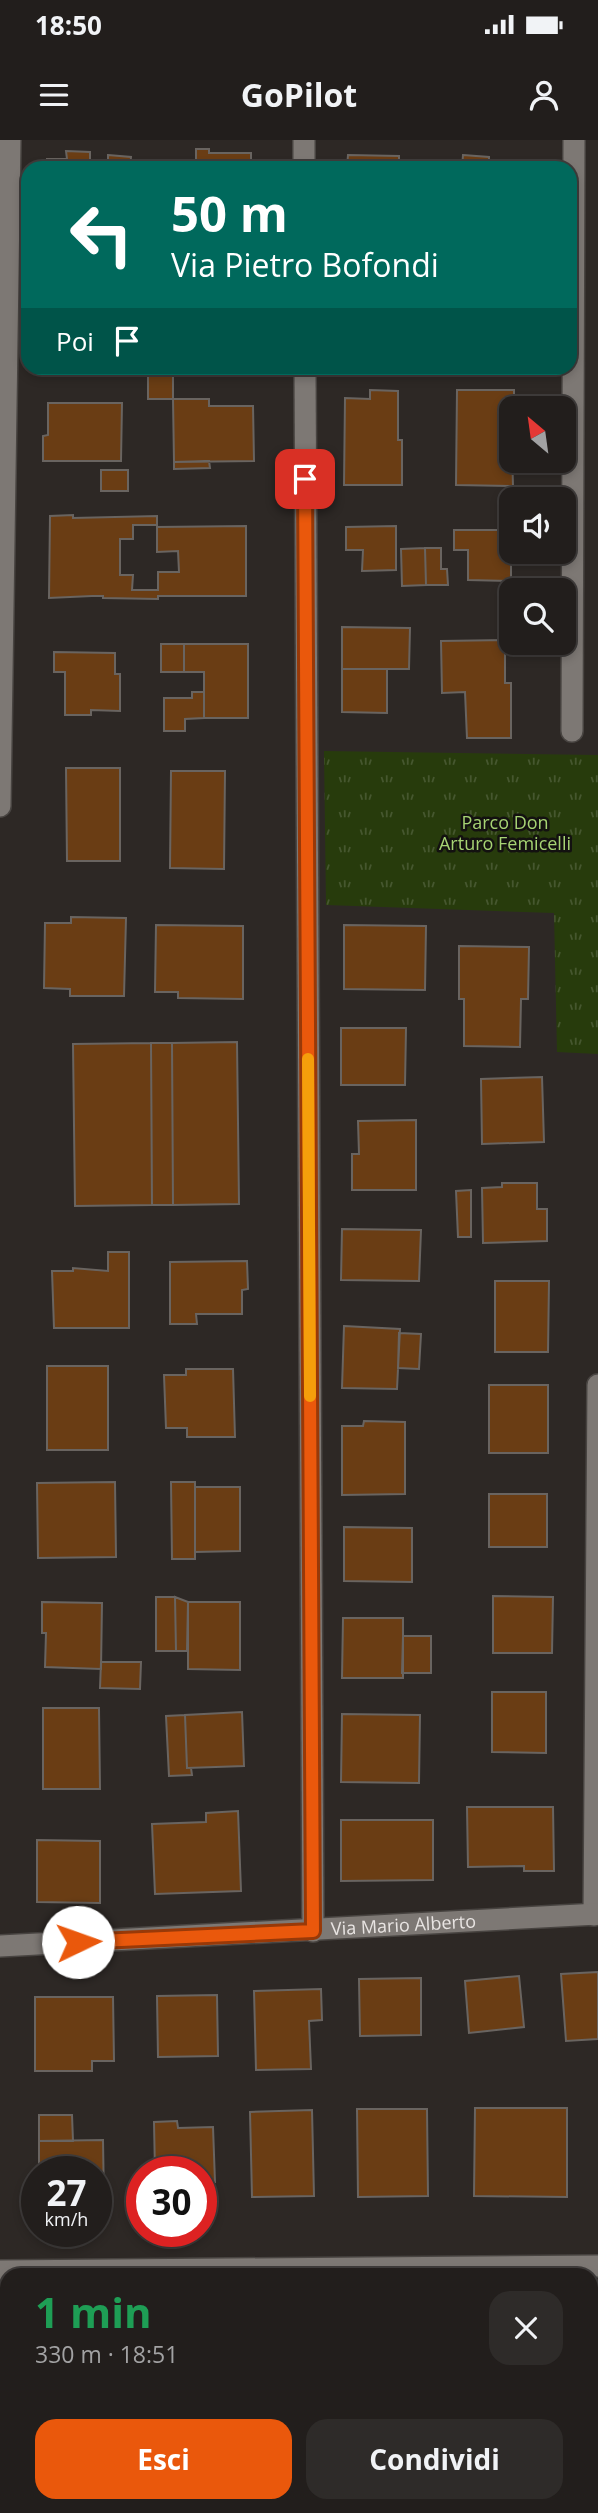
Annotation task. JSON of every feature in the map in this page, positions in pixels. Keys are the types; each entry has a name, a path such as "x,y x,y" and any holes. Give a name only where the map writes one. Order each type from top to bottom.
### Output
{"street":[{"path":"0,806 10,140"},
{"path":"303,140 304,161"},
{"path":"575,140 575,161"},
{"path":"305,375 313,1931"},
{"path":"572,731 574,375"},
{"path":"596,1914 598,1385"},
{"name":"Via Mario Alberto","path":"0,1947 596,1914"},
{"path":"359,2268 598,2266"}],"green space":[{"name":"Parco Don Arturo Femicelli","path":"324,751 598,755 598,1054 557,1052 554,913 326,905"}],"building":[{"path":"196,149 209,149 209,153 251,153 251,161 196,161"},
{"path":"66,151 90,152 90,161 47,161 67,159"},
{"path":"108,155 131,157 131,161 108,161"},
{"path":"348,155 399,156 399,161 348,161"},
{"path":"463,155 489,157 489,161 463,161"},
{"path":"148,375 173,375 173,399 148,399"},
{"path":"370,390 398,391 402,485 344,485 345,398 370,399"},
{"path":"457,390 514,390 514,396 499,396 499,473 513,473 513,486 456,485"},
{"path":"173,399 209,399 209,406 253,406 254,461 174,462"},
{"path":"48,403 122,403 121,461 43,461 43,436 48,435"},
{"path":"209,461 210,468 174,469 174,462"},
{"path":"101,470 128,470 128,491 101,491"},
{"path":"73,515 73,518 157,516 157,525 133,525 133,539 120,539 120,575 133,575 132,590 158,590 158,572 179,572 178,551 157,552 157,527 246,526 246,596 158,596 158,599 103,596 49,598 50,516"},
{"path":"396,526 396,570 362,571 363,550 346,550 346,527"},
{"path":"454,530 499,530 499,564 511,564 511,578 499,578 499,581 468,580 468,550 454,550"},
{"path":"425,548 426,585 402,586 401,549"},
{"path":"425,548 441,548 441,569 447,569 448,585 426,585"},
{"path":"342,627 410,628 409,669 342,669"},
{"path":"499,640 499,655 505,655 505,683 511,683 511,738 467,738 465,692 442,693 441,641"},
{"path":"161,644 184,644 184,672 161,672"},
{"path":"184,644 248,644 248,718 204,718 204,672 184,672"},
{"path":"54,652 115,653 115,674 120,674 120,711 91,710 91,715 65,715 65,672 54,672"},
{"path":"342,669 387,669 387,713 342,712"},
{"path":"192,692 204,692 204,718 185,719 185,731 164,731 164,698 192,698"},
{"path":"66,768 120,768 120,861 67,861"},
{"path":"171,771 225,771 224,869 170,868"},
{"path":"71,917 126,918 124,996 70,996 70,989 44,988 45,923 71,923"},
{"path":"156,925 243,926 243,999 178,998 178,992 155,992"},
{"path":"344,925 426,926 425,990 344,989"},
{"path":"459,946 529,947 528,999 521,999 520,1047 464,1046 464,999 459,999"},
{"path":"341,1028 406,1028 405,1085 341,1085"},
{"path":"237,1042 239,1204 173,1205 172,1043"},
{"path":"151,1043 172,1043 173,1205 152,1205"},
{"path":"151,1043 152,1205 75,1206 73,1044"},
{"path":"542,1077 544,1142 482,1144 481,1079"},
{"path":"416,1120 416,1190 352,1190 352,1154 359,1154 358,1121"},
{"path":"502,1183 537,1183 537,1209 547,1209 547,1241 483,1243 482,1188 502,1187"},
{"path":"471,1190 471,1237 458,1237 456,1191"},
{"path":"342,1229 421,1230 419,1281 341,1280"},
{"path":"108,1252 129,1252 129,1328 54,1328 52,1271 73,1271 73,1268 108,1271"},
{"path":"247,1261 248,1289 242,1290 242,1314 196,1314 197,1324 170,1324 170,1262"},
{"path":"495,1281 549,1281 548,1352 495,1352"},
{"path":"344,1326 400,1329 397,1389 342,1388"},
{"path":"399,1333 421,1334 419,1369 398,1368"},
{"path":"47,1366 108,1366 108,1450 47,1450"},
{"path":"186,1369 233,1369 235,1437 187,1437 187,1428 166,1428 164,1375 186,1375"},
{"path":"489,1385 548,1385 548,1453 489,1453"},
{"path":"364,1421 405,1422 405,1494 342,1495 342,1426 363,1426"},
{"path":"115,1482 116,1557 38,1558 37,1483"},
{"path":"171,1482 195,1482 195,1559 172,1559"},
{"path":"195,1487 240,1487 240,1551 195,1552"},
{"path":"489,1494 547,1494 547,1547 489,1547"},
{"path":"344,1527 412,1528 412,1582 344,1581"},
{"path":"493,1596 553,1597 552,1653 493,1653"},
{"path":"156,1597 175,1597 176,1651 156,1651"},
{"path":"175,1597 188,1602 187,1651 176,1651"},
{"path":"42,1602 102,1603 101,1669 45,1667 46,1633 42,1633"},
{"path":"188,1602 240,1602 240,1670 188,1669"},
{"path":"343,1618 403,1618 403,1678 342,1678"},
{"path":"403,1636 431,1636 431,1673 402,1673"},
{"path":"101,1662 141,1662 140,1689 100,1688"},
{"path":"492,1692 546,1692 546,1753 492,1752"},
{"path":"43,1708 99,1708 100,1789 43,1789"},
{"path":"242,1712 244,1766 187,1768 185,1715"},
{"path":"342,1714 420,1715 419,1783 341,1782"},
{"path":"185,1715 187,1768 191,1768 192,1775 169,1776 166,1716"},
{"path":"467,1807 553,1807 554,1871 524,1871 524,1866 468,1867"},
{"path":"238,1811 241,1891 155,1894 152,1824 206,1822 206,1813"},
{"path":"341,1820 433,1820 433,1880 341,1881"},
{"path":"37,1840 100,1841 100,1903 37,1902"},
{"path":"598,1972 598,2039 566,2041 561,1974"},
{"path":"519,1976 524,2027 469,2033 465,1981"},
{"path":"421,1978 421,2035 360,2036 359,1979"},
{"path":"321,1989 322,2020 309,2021 311,2069 256,2070 254,1991"},
{"path":"217,1995 218,2056 158,2057 157,1996"},
{"path":"35,1997 113,1997 114,2061 92,2061 92,2071 35,2071"},
{"path":"475,2108 567,2108 567,2197 474,2196"},
{"path":"357,2109 427,2109 428,2196 358,2197"},
{"path":"312,2110 314,2196 252,2197 250,2112"},
{"path":"39,2115 72,2115 73,2141 39,2141"},
{"path":"177,2121 178,2128 213,2127 214,2156 155,2156 154,2122"},
{"path":"103,2140 103,2156 39,2156 39,2141"}],"slow traffic":[{"path":"308,1059 310,1396"}],"route":[{"path":"78,1942 313,1931 305,479"}]}
